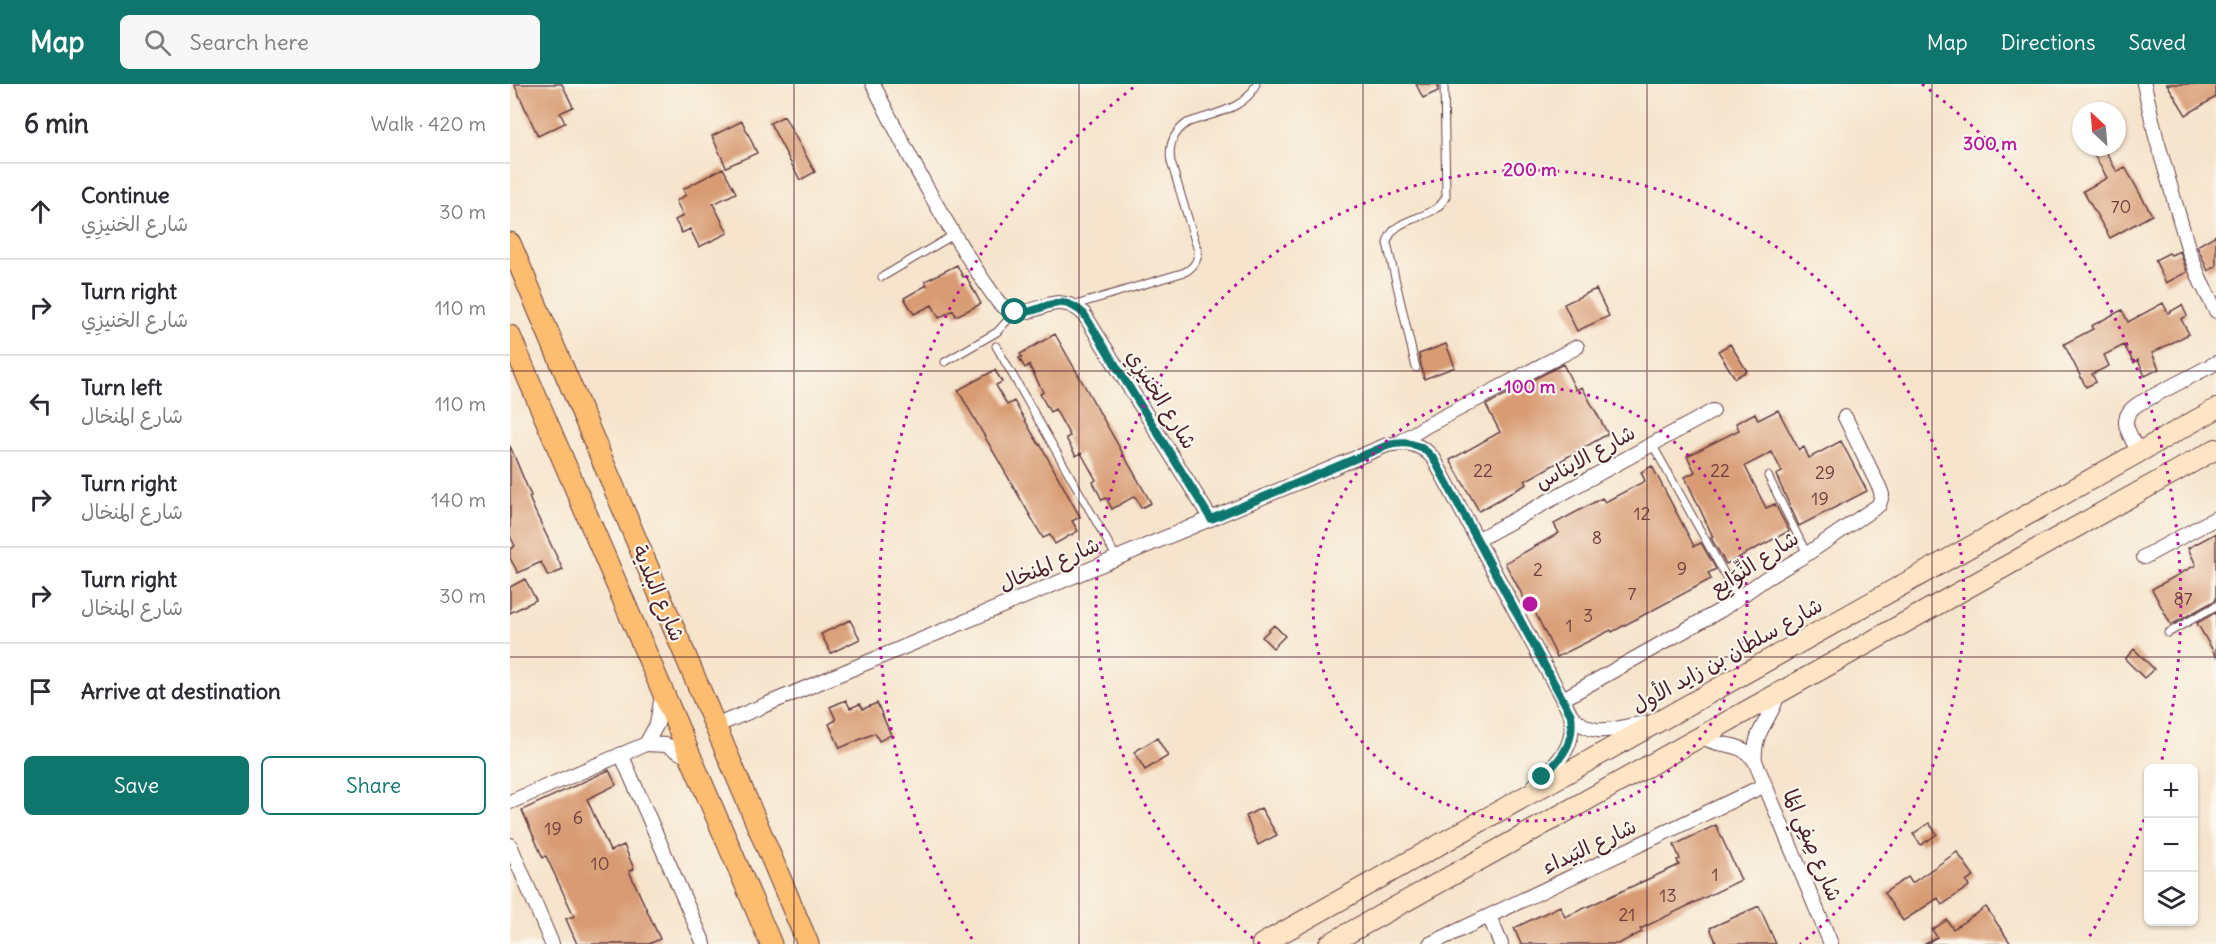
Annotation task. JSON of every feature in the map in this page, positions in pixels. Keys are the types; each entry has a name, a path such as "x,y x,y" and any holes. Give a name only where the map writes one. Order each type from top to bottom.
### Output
{"main road":[{"name":"شارع البلدية","path":"510,243 516,266 808,944"},
{"name":"شارع البلدية","path":"510,336 771,944"},
{"name":"شارع سلطان بن زايد الأول","path":"1262,944 2216,409"},
{"path":"1329,944 2216,449"}],"street":[{"path":"873,84 892,123 955,234 999,303 1015,312 1027,312 1058,302 1072,306"},
{"path":"2145,84 2156,137 2189,251 2216,311"},
{"name":"شارع الخنيزِي","path":"1072,306 1088,320 1211,519"},
{"name":"شارع المنخال","path":"715,726 1388,445 1399,443 1442,417 1576,347"},
{"path":"2139,452 2126,424 2129,412 2139,404 2216,363"},
{"name":"شارع الايناس","path":"1477,540 1713,411"},
{"name":"شارع النِّوَايِع","path":"1563,699 1721,610 1873,510 1881,501 1880,489 1845,417"},
{"path":"1399,443 1418,445 1427,450 1434,459 1571,715 1583,726 1598,731 1614,730 1635,724 1656,723"},
{"path":"2144,557 2216,518"},
{"path":"646,744 657,724 662,691"},
{"path":"1755,761 1757,736 1773,708 1778,693"},
{"path":"1527,795 1568,748 1572,732 1571,715"},
{"path":"1701,736 1713,742 1740,747 1755,761"},
{"path":"510,802 646,744 675,748 691,759"},
{"path":"621,754 704,944"},
{"name":"شارع صِفِي المَا","path":"1755,761 1832,944"},
{"name":"شارع البَيداء","path":"1430,944 1765,785"},
{"path":"510,844 552,944"},
{"path":"1489,916 1501,944"}],"lane":[{"path":"1072,306 1185,272 1196,263 1198,251 1171,162 1172,140 1180,128 1187,123 1246,100 1256,84"},
{"path":"1416,368 1387,243 1388,236 1395,228 1433,212 1446,196 1444,84"},
{"path":"882,277 955,234"},
{"path":"945,362 993,340 1015,312"},
{"path":"993,340 1117,558"},
{"path":"1652,444 1738,598"},
{"path":"1768,476 1808,554"},
{"path":"2168,633 2216,606"}],"building":[{"path":"514,84 562,84 573,107 560,113 565,123 538,136"},
{"path":"1416,84 1438,84 1438,91 1423,98"},
{"path":"2167,84 2216,84 2216,97 2186,115"},
{"path":"784,116 815,172 800,180 770,123"},
{"path":"742,121 757,153 726,167 712,136"},
{"path":"2095,156 2108,156 2117,172 2125,167 2152,215 2110,238 2083,191 2107,178"},
{"path":"723,168 736,193 713,204 728,233 699,247 690,229 682,233 675,220 683,216 676,201 686,195 683,189"},
{"path":"2216,235 2216,266 2208,271 2197,246"},
{"path":"2180,251 2187,272 2166,283 2155,260 2169,253 2171,255"},
{"path":"957,265 963,277 966,276 981,304 956,316 953,310 939,318 932,305 914,314 904,298 927,285 925,281"},
{"path":"1596,289 1609,316 1577,331 1564,304"},
{"path":"2163,303 2168,313 2182,305 2187,316 2181,319 2189,334 2152,353 2159,369 2145,376 2138,360 2134,363 2124,345 2104,355 2109,366 2092,374 2096,382 2086,387 2064,344 2093,329 2091,326 2122,310 2128,322"},
{"path":"1055,334 1151,503 1141,508 1135,496 1112,509 1106,498 1102,500 1093,482 1096,480 1081,453 1076,456 1066,438 1070,436 1055,409 1050,412 1029,365 1025,368 1019,358 1022,357 1020,354"},
{"path":"1446,344 1455,367 1424,379 1419,354"},
{"path":"1730,344 1747,371 1735,378 1718,351"},
{"path":"1563,364 1576,390 1582,387 1608,434 1525,481 1527,484 1479,511 1450,460 1500,432 1486,405"},
{"path":"995,370 1002,382 996,385 1007,405 1014,401 1080,517 1072,521 1078,531 1055,544 1050,535 1043,538 958,390"},
{"path":"1778,410 1799,450 1804,447 1809,458 1841,441 1867,491 1799,526 1776,475 1782,472 1772,452 1745,466 1766,508 1775,504 1789,531 1726,564 1711,538 1713,537 1685,477 1695,472 1687,456 1739,430 1736,423 1755,413 1758,420"},
{"path":"510,446 531,496 529,497 563,570 548,576 541,562 518,573 510,558 510,549 515,546 510,536"},
{"path":"1652,466 1694,546 1701,543 1716,569 1708,573 1711,579 1612,632 1611,630 1557,657 1530,602 1527,604 1505,563 1559,533 1554,524 1602,498 1605,502 1645,481 1641,472"},
{"path":"2216,533 2216,600 2171,625 2152,589 2196,565 2188,548"},
{"path":"525,579 536,600 510,613 510,587"},
{"path":"2216,612 2216,656 2197,623"},
{"path":"850,620 860,639 831,653 821,634"},
{"path":"1274,625 1285,636 1273,648 1262,637"},
{"path":"2134,649 2154,669 2144,678 2125,659"},
{"path":"846,700 850,708 860,704 863,709 877,703 891,735 879,741 875,733 840,748 829,724 836,720 830,707"},
{"path":"1157,738 1168,756 1145,770 1134,752"},
{"path":"609,770 616,785 587,799 610,851 624,845 634,869 629,871 660,939 649,944 577,944 566,919 574,916 546,856 543,858 522,810"},
{"path":"1261,808 1277,835 1258,845 1246,816"},
{"path":"1929,823 1937,834 1921,845 1913,834"},
{"path":"1716,825 1741,880 1640,929 1642,932 1618,944 1521,944 1514,928 1560,906 1565,917 1679,865 1677,860 1680,859 1674,845"},
{"path":"1957,852 1974,876 1966,882 1969,886 1942,905 1938,898 1903,921 1884,893 1908,877 1912,883"},
{"path":"1759,906 1776,944 1717,944 1710,928"},
{"path":"1986,907 2011,944 1925,944 1937,937 1932,930 1947,920 1953,929"}],"route":[{"path":"1015,312 1032,311 1058,302 1066,303 1084,314 1211,519 1388,445 1408,443 1427,450 1434,459 1571,715 1572,732 1568,748 1558,762 1542,777"}]}
